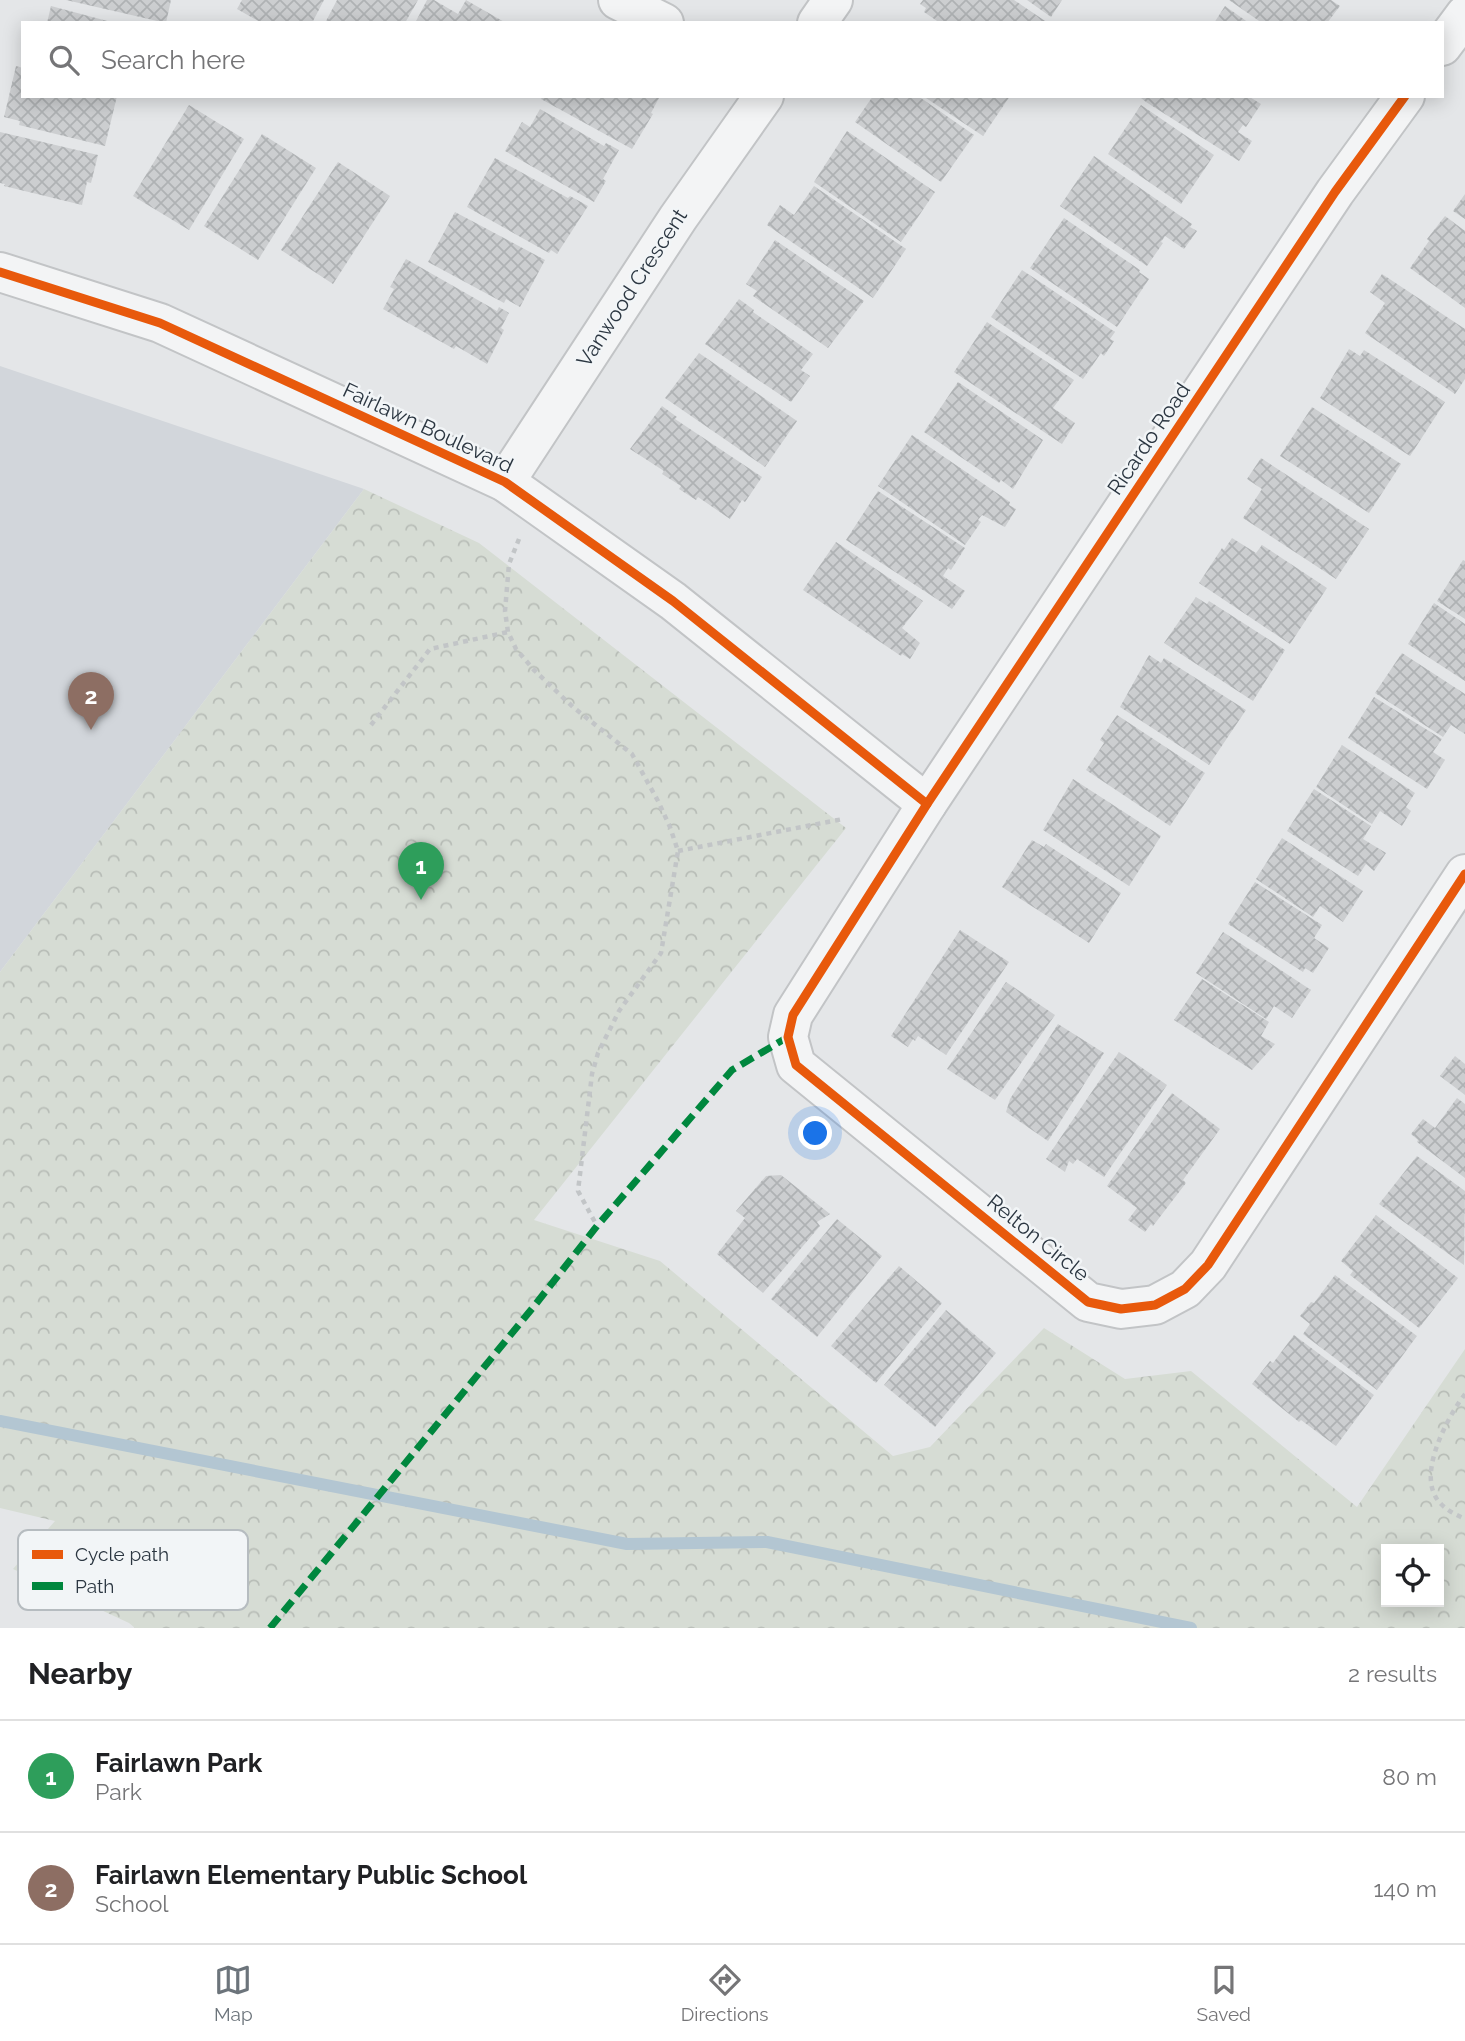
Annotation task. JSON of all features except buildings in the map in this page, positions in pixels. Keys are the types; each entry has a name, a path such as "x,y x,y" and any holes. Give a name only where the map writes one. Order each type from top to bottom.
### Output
{"street":[{"path":"618,0 660,21"},
{"path":"818,21 833,0"},
{"path":"1444,43 1465,15"},
{"name":"Vanwood Crescent","path":"505,482 678,218 763,98"},
{"name":"Ricardo Road","path":"927,804 1327,204 1404,98"},
{"name":"Fairlawn Boulevard","path":"0,272 160,323 505,482 673,601 927,804"},
{"name":"Relton Circle","path":"927,804 793,1015 788,1037 796,1065 1088,1302 1121,1309 1154,1305 1185,1289 1208,1265 1465,874"}],"path":[{"path":"541,507 518,542 509,564 505,611 508,632 516,649 534,670 573,707 632,754 666,818 678,851 661,953 619,1011 598,1053 592,1074 578,1191 597,1226"},
{"path":"371,725 430,649 508,632"},
{"path":"678,851 843,819"},
{"path":"1465,1394 1450,1414 1431,1465 1433,1491 1446,1510 1465,1519"}],"shaded area":[{"path":"0,366 364,489 0,972"}],"green space":[{"path":"364,489 479,543 846,828 534,1220 660,1261 893,1456 930,1447 1044,1328 1125,1379 1191,1371 1357,1507 1465,1349 1465,1628 135,1628 101,1610 248,1610 248,1530 47,1530 55,1521 0,1508 0,972"}],"waterway":[{"path":"0,1421 627,1544 767,1542 1191,1628"}],"marked path":[{"path":"270,1628 597,1226 732,1070 788,1037"}],"cycle path":[{"path":"1404,98 1335,192 927,804 793,1015 788,1037 796,1065 1088,1302 1121,1309 1155,1305 1185,1289 1208,1265 1465,874"},
{"path":"0,272 160,323 505,482 673,601 927,804"}],"place":[{"name":"Fairlawn Elementary Public School","path":"91,730"},
{"name":"Fairlawn Park","path":"421,900"}]}
